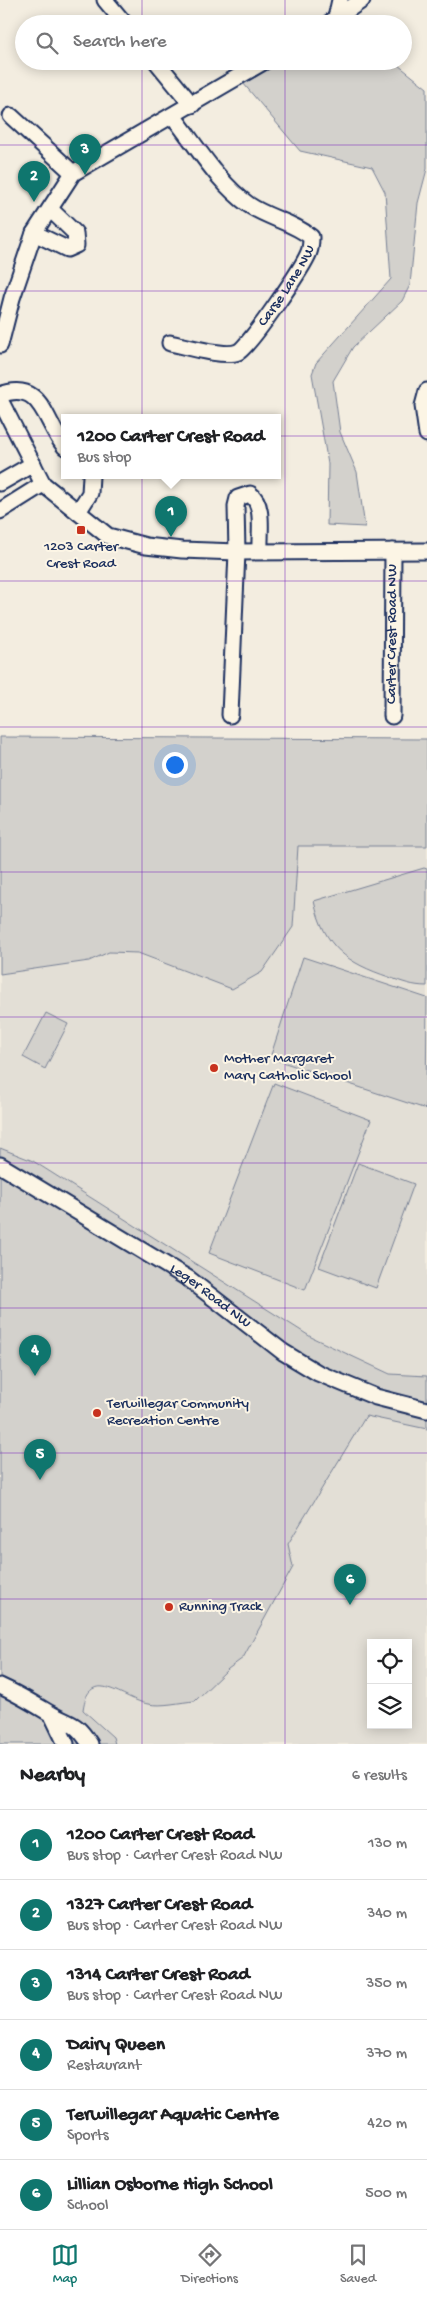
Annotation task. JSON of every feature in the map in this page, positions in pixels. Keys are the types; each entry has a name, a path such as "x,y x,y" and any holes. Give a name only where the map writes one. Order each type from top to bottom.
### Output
{"street":[{"path":"105,0 118,15"},
{"path":"334,15 340,0"},
{"path":"341,15 362,0"},
{"path":"163,70 192,106"},
{"path":"0,345 6,296 34,233 73,173 192,106 250,70"},
{"path":"11,116 73,173"},
{"name":"Carse Lane NW","path":"170,343 229,354 239,352 267,316 304,261 311,245 311,237 303,231 266,214 237,195 173,116"},
{"path":"34,233 67,249 76,245 75,233 50,209"},
{"path":"427,391 423,406 427,434"},
{"path":"0,395 10,392 24,392 36,398 61,442"},
{"name":"Carter Crest Road NW","path":"0,400 43,484 108,536 146,546 237,552 260,550 427,551"},
{"path":"0,483 33,464"},
{"path":"78,512 90,493 91,479"},
{"path":"0,511 43,484"},
{"path":"230,715 237,552 236,506 238,498 250,494 256,498 259,507 260,550"},
{"name":"Carter Crest Road NW","path":"392,716 393,551"},
{"name":"Leger Road NW","path":"0,1164 189,1279 283,1352 318,1373 376,1397 427,1410"},
{"path":"0,1686 33,1702 52,1715 74,1724 90,1744"},
{"path":"52,1715 66,1744"}],"shaded area":[{"path":"265,70 404,70 427,88 427,169 418,203 410,285 402,301 353,347 333,381 340,432 357,472 365,527 327,525 328,464 312,374 316,363 391,279 385,192 372,167 300,151 243,83"},
{"path":"0,737 427,739 427,846 298,846 293,927 262,972 232,989 138,953 109,952 89,961 0,974"},
{"name":"Mother Margaret Mary Catholic School","path":"297,846 427,846 427,1376 390,1374 311,1337 33,1161 0,1148 0,974 89,961 109,952 138,953 163,964 293,927"},
{"path":"424,868 427,869 427,986 403,982 374,972 349,959 331,942 318,917 314,901"},
{"path":"303,957 427,998 426,1109 270,1058"},
{"path":"46,1013 68,1024 45,1069 23,1057"},
{"path":"274,1083 371,1120 305,1290 209,1253"},
{"path":"0,1148 33,1161 311,1337 390,1374 427,1376 427,1429 366,1416 288,1544 293,1567 243,1658 228,1669 195,1701 153,1705 109,1688 100,1687 92,1689 87,1696 83,1710 113,1737 115,1744 0,1744"},
{"path":"358,1163 414,1184 376,1288 319,1267"},
{"path":"366,1415 427,1429 427,1744 115,1744 113,1737 83,1710 91,1690 96,1687 108,1687 148,1704 228,1669 243,1658 288,1544"}],"place":[{"name":"1314 Carter Crest Road","path":"85,175"},
{"name":"1327 Carter Crest Road","path":"34,202"},
{"name":"1203 Carter Crest Road","path":"81,530"},
{"name":"1200 Carter Crest Road","path":"171,537"},
{"name":"Mother Margaret Mary Catholic School","path":"214,1068"},
{"name":"Dairy Queen","path":"35,1376"},
{"name":"Terwillegar Community Recreation Centre","path":"97,1413"},
{"name":"Terwillegar Aquatic Centre","path":"40,1480"},
{"name":"Lillian Osborne High School","path":"350,1605"},
{"name":"Running Track","path":"169,1607"}]}
